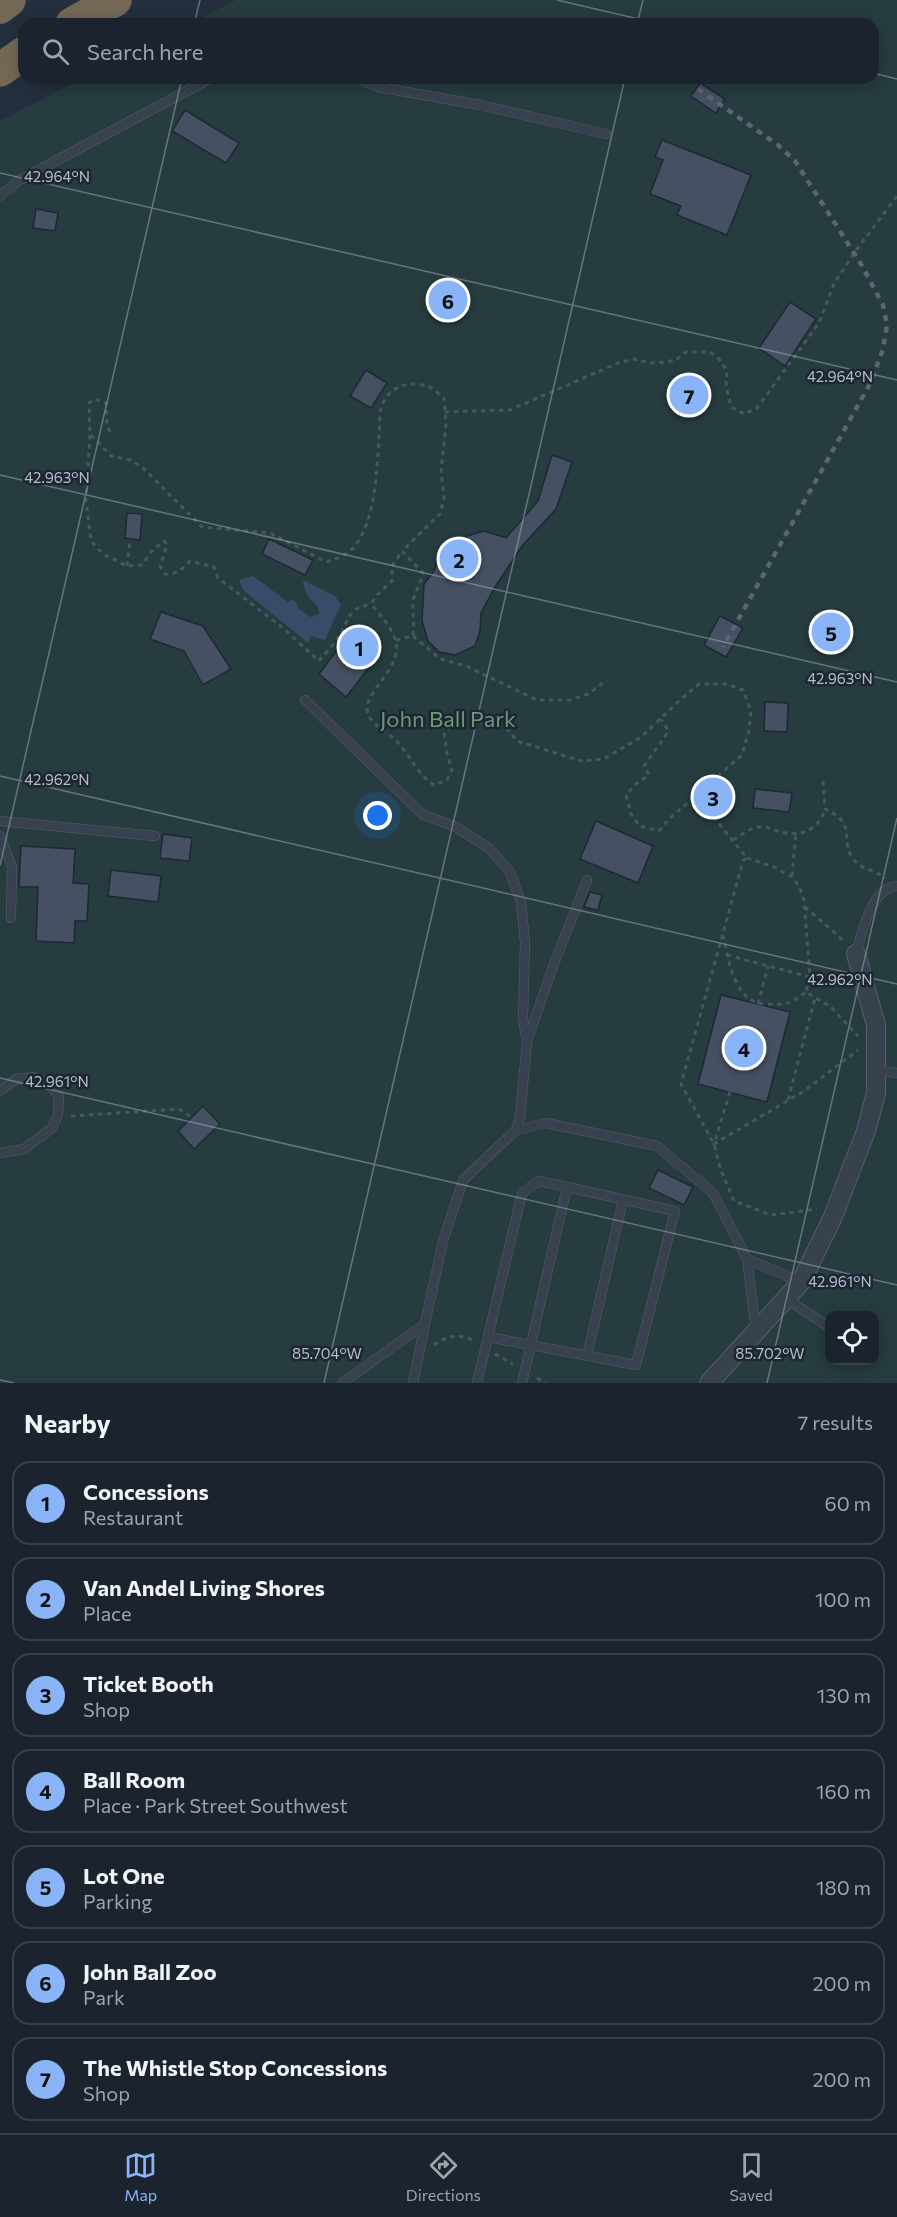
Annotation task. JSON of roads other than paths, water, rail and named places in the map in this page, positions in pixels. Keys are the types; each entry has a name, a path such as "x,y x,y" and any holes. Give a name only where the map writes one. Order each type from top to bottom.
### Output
{"highway":[{"path":"0,7 9,0"},
{"path":"83,18 115,0"},
{"path":"0,70 18,57"}],"street":[{"path":"710,1383 801,1282 837,1207 866,1131 876,1093 876,1070 872,1046 876,1025 856,954"}],"lane":[{"path":"0,196 18,181 200,84"},
{"path":"371,84 480,105 606,134"},
{"path":"305,700 423,815 454,826 489,848 510,872 521,902 525,942 523,1019 527,1042"},
{"path":"0,822 155,836"},
{"path":"0,836 12,867 11,918"},
{"path":"413,1383 443,1241 463,1180 516,1130 520,1117 527,1042 552,969 587,880"},
{"path":"856,954 864,921 877,899 894,886"},
{"path":"876,1070 897,1073"},
{"path":"0,1091 16,1079 34,1077 50,1085 59,1097 57,1115 52,1128 24,1149 0,1153"},
{"path":"516,1130 546,1123 657,1146 712,1193 747,1259 756,1333"},
{"path":"477,1383 522,1193 539,1181 675,1211 636,1365 488,1337"},
{"path":"522,1383 567,1187"},
{"path":"587,1356 623,1200"},
{"path":"747,1259 801,1282"},
{"path":"787,1299 825,1324"},
{"path":"342,1383 424,1324"}],"water":[{"path":"253,576 288,602 294,599 299,609 310,617 319,614 318,607 304,588 303,580 335,596 341,605 325,640 311,636 308,643 243,590 239,580"}],"railway":[{"path":"698,89 778,145 795,161 861,264 883,305 887,325 883,349 871,382 723,647"}],"place":[{"name":"John Ball Zoo","path":"448,300"},
{"name":"The Whistle Stop Concessions","path":"689,395"},
{"name":"Van Andel Living Shores","path":"459,559"},
{"name":"Lot One","path":"831,632"},
{"name":"Concessions","path":"359,647"},
{"name":"Ticket Booth","path":"713,797"},
{"name":"Ball Room","path":"744,1048"}],"park label":[{"name":"John Ball Park","path":"448,718"}]}
